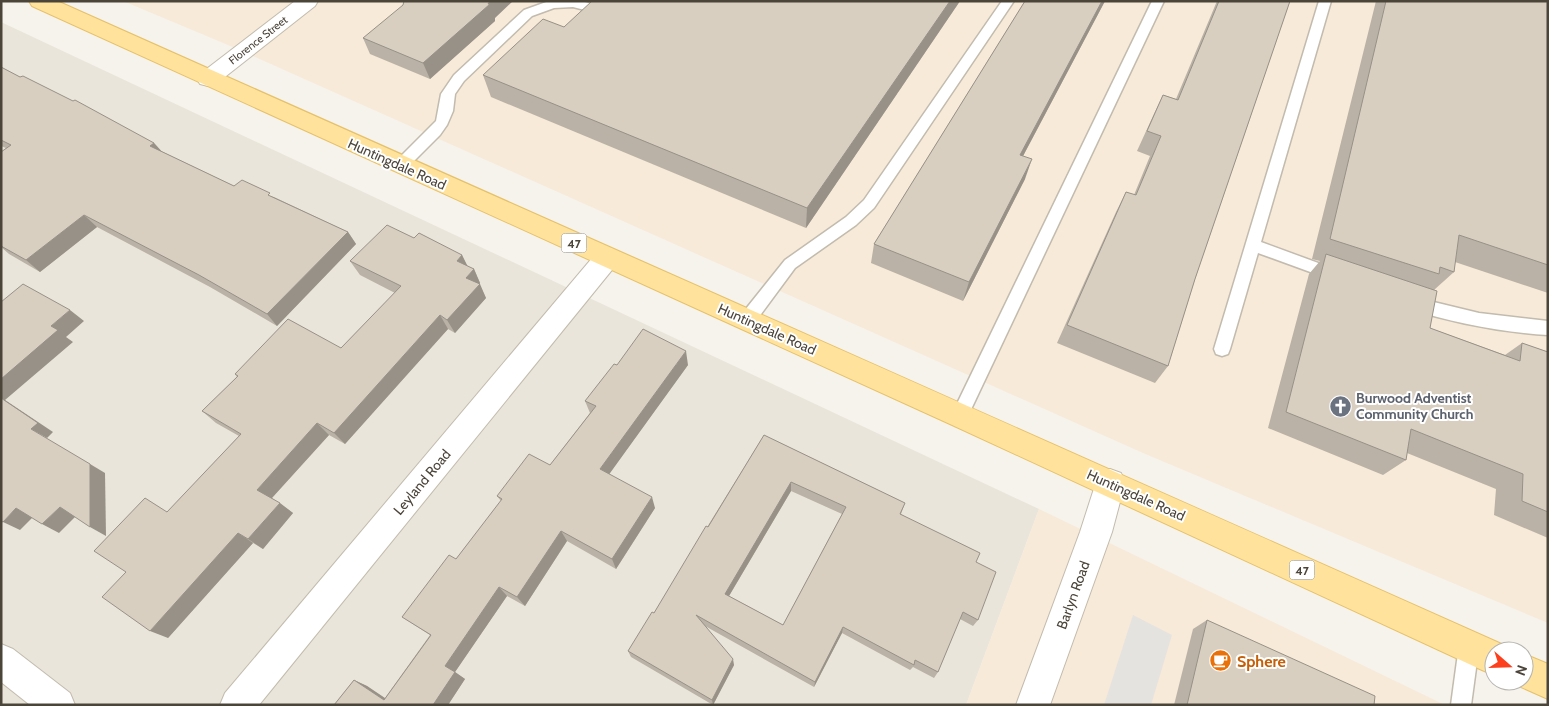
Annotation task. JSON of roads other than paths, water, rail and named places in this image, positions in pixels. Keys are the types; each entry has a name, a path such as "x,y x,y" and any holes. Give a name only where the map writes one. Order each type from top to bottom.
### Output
{"main road":[{"name":"Huntingdale Road","path":"39,1 1482,652"}],"street":[{"name":"Florence Street","path":"208,78 308,1"},
{"name":"Leyland Road","path":"237,705 607,258"},
{"name":"Barlyn Road","path":"1033,705 1096,532 1110,483"},
{"path":"1,661 58,705"}],"lane":[{"path":"747,320 790,264 851,221 870,204 1008,1"},
{"path":"960,415 1158,1"},
{"path":"1222,349 1325,1"},
{"path":"401,165 435,132 442,122 446,111 448,94 459,78 528,13 553,4 573,3 608,12"},
{"path":"1253,245 1351,281"},
{"path":"1396,297 1440,311 1480,319 1548,328"},
{"path":"1462,705 1482,652"}],"place":[{"name":"Burwood Adventist Community Church","path":"1340,406"},
{"name":"Sphere","path":"1221,661"}]}
